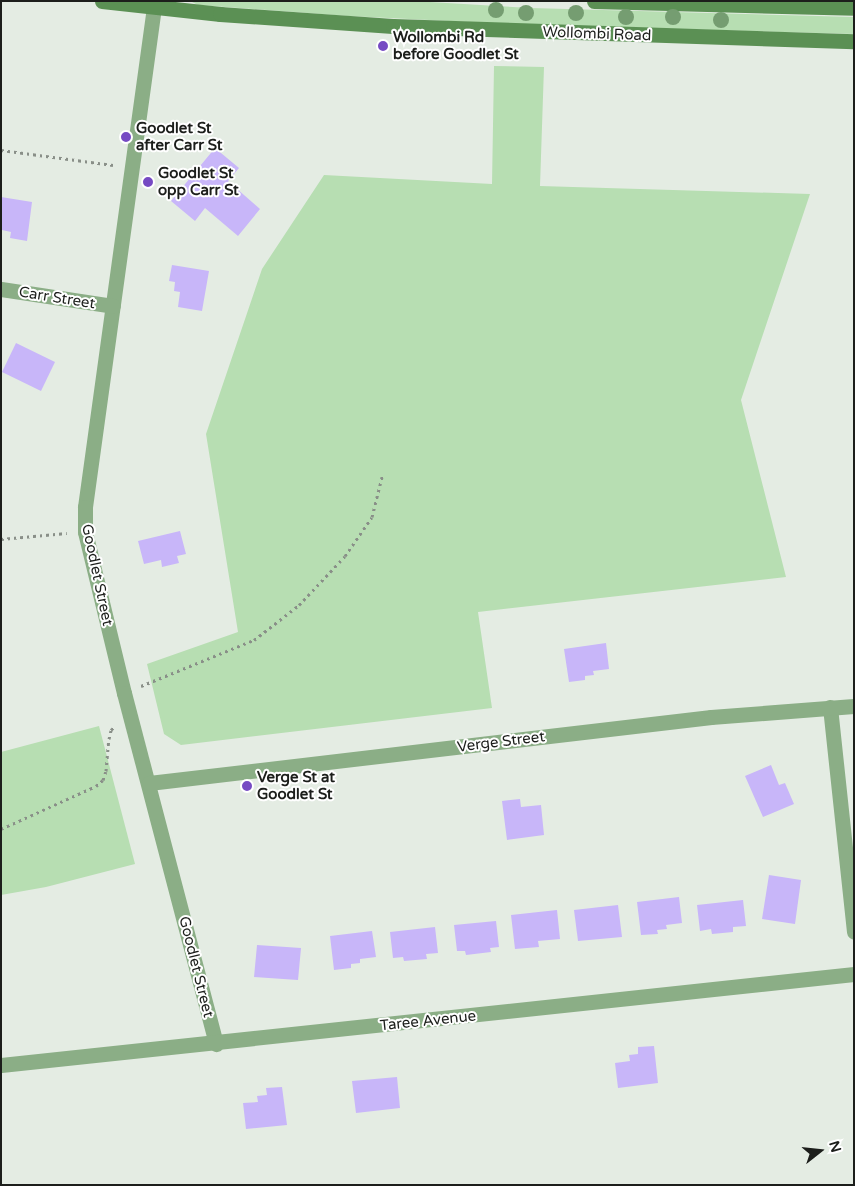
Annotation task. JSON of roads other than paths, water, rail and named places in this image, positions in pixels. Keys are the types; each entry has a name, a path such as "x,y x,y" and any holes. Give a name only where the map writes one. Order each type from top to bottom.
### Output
{"main road":[{"name":"Wollombi Road","path":"102,1 220,14 393,26 854,41"},
{"path":"594,1 854,8"}],"street":[{"name":"Goodlet Street","path":"154,7 134,167 86,507 85,532 130,718 149,783 216,1044"},
{"name":"Carr Street","path":"1,289 113,306"},
{"name":"Verge Street","path":"149,783 712,717 854,706"},
{"path":"830,707 854,932"},
{"name":"Taree Avenue","path":"1,1065 216,1044 854,974"}],"place":[{"name":"Wollombi Rd before Goodlet St","path":"383,46"},
{"name":"Goodlet St after Carr St","path":"126,137"},
{"name":"Goodlet St opp Carr St","path":"148,182"},
{"name":"Verge St at Goodlet St","path":"247,786"}]}
